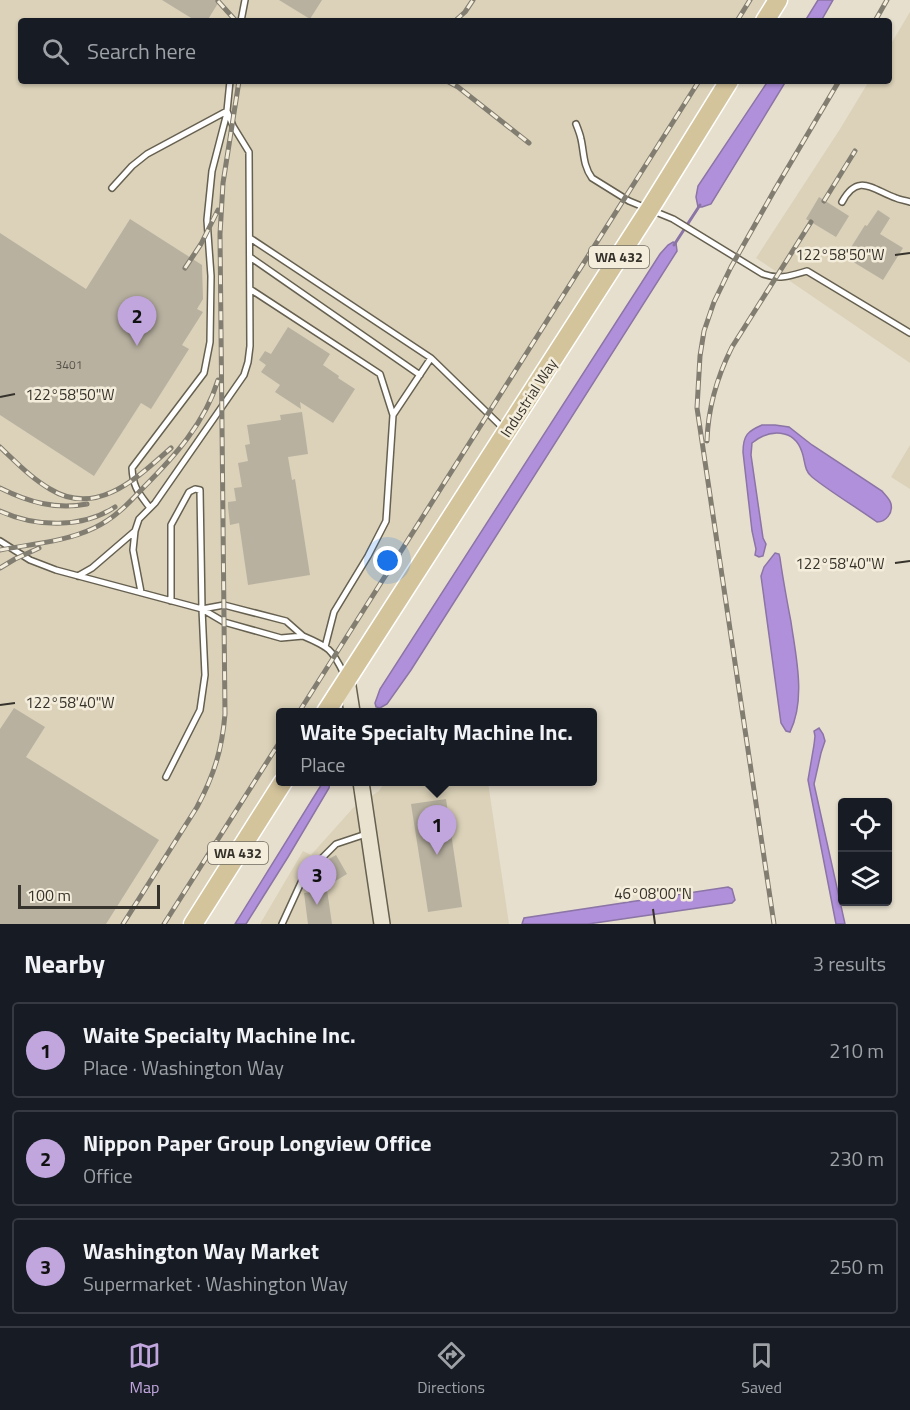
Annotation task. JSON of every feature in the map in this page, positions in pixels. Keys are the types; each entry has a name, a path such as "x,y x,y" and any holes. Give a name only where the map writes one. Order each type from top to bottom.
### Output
{"main road":[{"path":"767,18 778,0"},
{"name":"Industrial Way","path":"329,708 649,210 727,84"},
{"path":"347,680 351,708"},
{"name":"WA 432","path":"193,924 280,786"},
{"path":"362,786 382,924"}],"lane":[{"path":"242,18 245,0"},
{"path":"150,508 134,486 132,468 204,373 210,342 211,276 207,220 212,171 227,111 230,84"},
{"path":"112,188 132,166 147,154 227,111"},
{"path":"141,592 133,550 139,519 155,503 244,375 248,362 250,346 249,152 233,126 227,111"},
{"path":"576,124 581,138 586,169 592,178 629,201 674,219 763,274 775,279 807,271 910,333"},
{"path":"842,202 853,187 860,185 910,201"},
{"path":"250,238 431,358 507,432"},
{"path":"250,257 420,375"},
{"path":"250,289 380,374 393,415 386,521 334,612 325,647"},
{"path":"393,415 431,358"},
{"path":"166,777 200,710 205,675 200,490 195,489 189,492 171,525 171,601"},
{"path":"78,576 92,568 135,531"},
{"path":"0,541 30,560 56,570 202,609 224,622 281,638 303,636"},
{"path":"202,609 224,605 286,621 303,636 335,655 347,680"},
{"path":"282,924 304,876 336,844 369,833"}],"shaded area":[{"path":"0,0 777,0 766,18 18,18 18,84 724,84 330,708 276,708 276,786 279,786 193,924 0,924"},
{"path":"818,0 833,0 823,18 807,18"},
{"path":"910,12 910,363 756,258 867,84 892,84 892,42"},
{"path":"766,84 784,84 711,204 698,207 696,197 698,186"},
{"path":"673,242 676,243 677,251 411,670 387,704 380,708 376,707 375,703 380,689 660,254"},
{"path":"762,425 789,427 882,491 891,504 888,516 877,522 809,475 802,452 793,438 780,433 766,435 752,443 751,455 763,538 766,544 763,556 755,555 743,446 747,434"},
{"path":"910,445 910,489 891,477"},
{"path":"775,553 779,554 780,558 798,678 798,706 790,732 786,731 781,723 761,576 764,567"},
{"path":"819,728 825,741 814,784 838,892 838,906 841,906 845,924 836,924 808,780 814,731"},
{"path":"321,786 329,786 246,924 235,924"},
{"path":"382,786 489,786 509,924 260,924 303,851 311,855 353,808 379,791"},
{"path":"728,887 732,889 735,900 732,903 588,924 522,924 524,918"}],"building":[{"path":"162,0 220,0 209,18 191,18"},
{"path":"279,0 322,0 311,18"},
{"path":"819,197 849,216 836,237 806,219"},
{"path":"878,210 890,218 880,234 903,248 883,280 845,257 865,225 867,226"},
{"path":"130,219 202,265 203,299 197,309 203,312 182,345 189,349 151,409 141,403 94,476 0,415 0,233 86,289"},
{"path":"288,327 330,354 323,365 355,389 333,423 300,402 301,409 275,392 280,385 261,372 266,365 259,360 265,351 271,354"},
{"path":"302,412 308,454 288,457 292,480 295,479 310,575 248,585 239,523 230,525 228,507 228,502 236,501 234,488 242,487 238,463 248,461 245,445 250,444 247,425 281,420 280,415"},
{"path":"14,708 45,727 26,757 159,840 106,924 0,924 0,729"},
{"path":"446,799 462,907 428,912 411,804"},
{"path":"336,855 347,874 332,883 322,865"},
{"path":"327,890 332,924 308,924 304,893"}],"waterway":[{"path":"674,245 700,205"}],"railway":[{"path":"458,18 473,0"},
{"path":"739,18 750,0"},
{"path":"877,18 887,0"},
{"path":"218,1 233,18"},
{"path":"123,924 197,807 216,762 224,727 220,234 223,183 239,84"},
{"path":"452,84 529,143"},
{"path":"302,708 697,84"},
{"path":"774,924 697,408 700,356 704,331 714,302 731,267 837,84"},
{"path":"824,201 855,151"},
{"path":"185,268 201,244 218,210"},
{"path":"707,441 714,393 732,347 811,222"},
{"path":"0,550 83,533 114,516 177,452 205,411 218,380"},
{"path":"0,447 43,485 67,497 84,499 116,490 145,471 171,448"},
{"path":"0,488 42,503 64,506 87,504"},
{"path":"0,511 28,520 58,523 88,519 115,507"},
{"path":"0,568 39,548"},
{"path":"164,924 276,748"}],"place":[{"name":"Nippon Paper Group Longview Office","path":"137,346"},
{"name":"Waite Specialty Machine Inc.","path":"437,855"},
{"name":"Washington Way Market","path":"317,905"}]}
